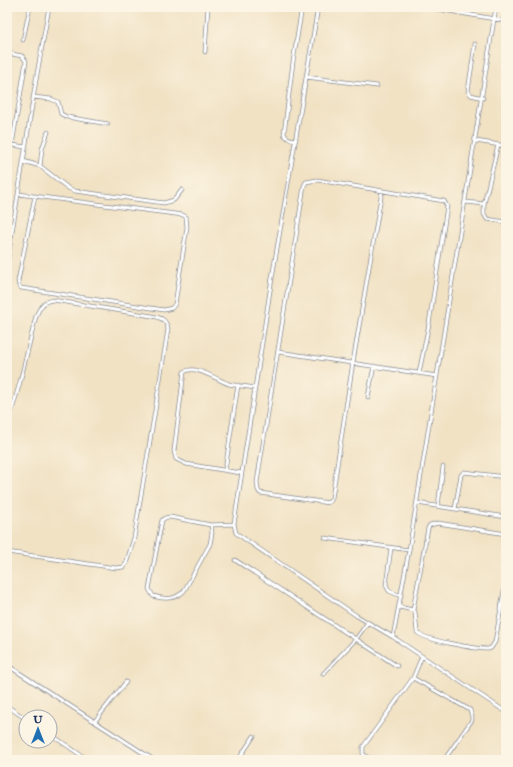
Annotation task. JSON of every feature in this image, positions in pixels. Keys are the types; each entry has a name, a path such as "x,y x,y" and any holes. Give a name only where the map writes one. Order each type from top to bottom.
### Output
{"lane":[{"path":"23,40 30,7"},
{"path":"7,264 48,7"},
{"path":"205,52 208,7"},
{"path":"296,140 289,139 284,134 302,7"},
{"path":"318,7 254,388 234,524 236,533 368,622 506,712"},
{"path":"426,7 506,21"},
{"path":"393,637 417,503 483,98 496,7"},
{"path":"475,44 468,91 471,96 483,98"},
{"path":"7,53 22,56 26,61 12,145"},
{"path":"306,77 377,86"},
{"path":"33,97 51,99 58,102 61,114 67,118 108,124"},
{"path":"40,166 42,149 48,132"},
{"path":"476,141 506,146"},
{"path":"7,144 26,147"},
{"path":"498,145 484,204 484,214 487,219 506,222"},
{"path":"23,161 40,166 68,188 75,191 164,203 174,200 182,190"},
{"path":"382,191 332,498 326,503 260,493 257,482 304,186 306,182 317,180 444,201 447,206 429,324 419,373"},
{"path":"18,194 35,196 183,215 186,217 188,227 175,304 172,308 164,310 21,288 18,281 35,196"},
{"path":"466,202 484,204"},
{"path":"7,416 12,410 36,316 40,308 47,301 53,300 152,316 160,318 167,323 168,329 135,531 126,564 123,567 116,568 7,552"},
{"path":"278,352 353,362 437,376"},
{"path":"368,397 374,366"},
{"path":"241,473 186,464 176,459 174,451 184,372 186,370 196,370 230,384 254,388"},
{"path":"225,470 238,385"},
{"path":"438,506 443,467"},
{"path":"455,509 461,475 464,472 506,477"},
{"path":"417,503 506,516"},
{"path":"211,525 212,533 210,544 184,591 173,599 153,596 149,589 162,520 170,517 211,525 234,524"},
{"path":"506,534 438,523 430,525 428,528 413,610 415,612 417,632 422,636 435,640 488,649 491,648 495,642 506,580"},
{"path":"325,538 409,550"},
{"path":"391,548 386,585 389,591 401,596"},
{"path":"235,560 397,666"},
{"path":"399,607 413,610"},
{"path":"323,674 356,639 368,622"},
{"path":"371,760 363,754 363,748 413,678 422,656"},
{"path":"7,665 154,760"},
{"path":"413,678 470,710 472,713 472,720 444,760"},
{"path":"95,721 126,682"},
{"path":"7,706 18,714"},
{"path":"238,760 254,736"},
{"path":"58,739 88,760"}]}
